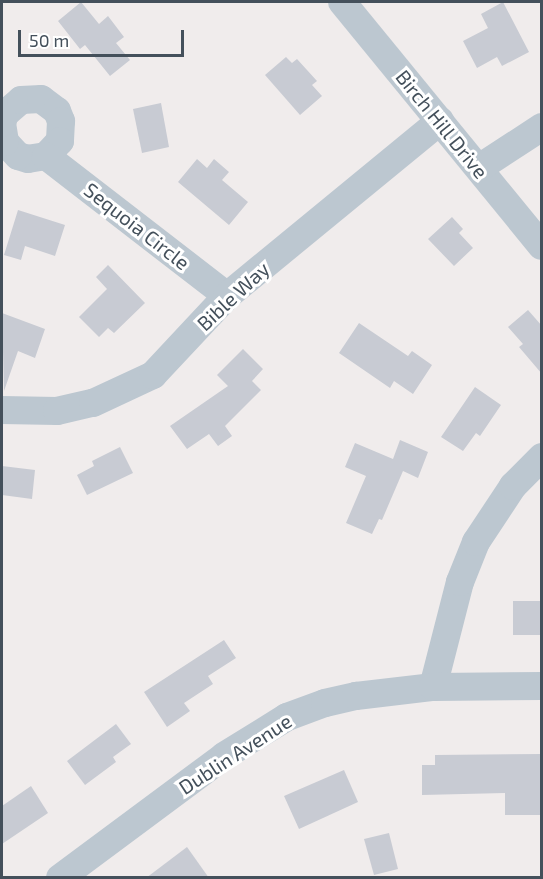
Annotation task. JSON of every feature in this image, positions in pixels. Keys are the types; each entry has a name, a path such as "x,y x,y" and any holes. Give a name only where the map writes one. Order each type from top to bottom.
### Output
{"street":[{"name":"Birch Hill Drive","path":"342,2 542,246"},
{"name":"Bible Way","path":"2,410 57,411 93,403 153,375 227,296 440,121"},
{"path":"479,168 542,127"},
{"name":"Sequoia Circle","path":"46,156 227,296"},
{"path":"433,687 460,582 476,542 513,486 542,457"},
{"name":"Dublin Avenue","path":"60,878 224,756 287,717 324,703 356,696 433,687 542,686"}],"building":[{"path":"81,2 99,24 108,16 124,37 116,43 130,60 110,76 85,45 80,49 58,21"},
{"path":"503,2 529,52 502,66 497,57 477,68 463,41 488,28 481,14"},
{"path":"286,57 292,63 297,59 317,81 312,85 322,96 300,115 265,75"},
{"path":"161,103 169,147 142,153 133,109"},
{"path":"197,159 207,168 214,159 229,172 222,180 248,202 229,225 178,182"},
{"path":"18,210 65,225 55,256 25,246 21,260 4,255"},
{"path":"452,217 463,229 459,233 473,248 454,266 428,239"},
{"path":"108,265 145,303 114,333 108,328 99,337 79,317 107,289 96,277"},
{"path":"528,310 542,326 542,374 519,347 523,344 508,327"},
{"path":"2,313 45,329 35,358 18,351 4,391"},
{"path":"359,323 408,356 412,351 432,365 413,394 394,381 390,388 339,353"},
{"path":"243,349 263,369 252,381 261,390 225,426 232,436 218,446 209,434 187,449 170,426 228,386 217,375"},
{"path":"475,387 501,405 480,436 476,433 463,451 441,437"},
{"path":"400,440 428,452 418,478 403,471 382,520 379,519 372,534 346,523 366,476 345,467 355,443 393,459"},
{"path":"120,447 133,473 87,495 77,475 94,466 92,461"},
{"path":"2,466 35,470 32,499 2,495"},
{"path":"513,601 542,601 542,635 513,635"},
{"path":"224,640 236,658 208,676 213,684 184,703 190,711 167,727 144,692"},
{"path":"116,724 131,744 113,757 116,762 85,785 67,761"},
{"path":"542,754 542,815 505,815 505,793 422,795 422,765 435,765 435,755"},
{"path":"344,770 358,802 299,829 284,796"},
{"path":"31,786 48,813 2,844 2,806"},
{"path":"389,833 398,869 374,875 364,839"},
{"path":"187,847 209,878 146,878"}]}
